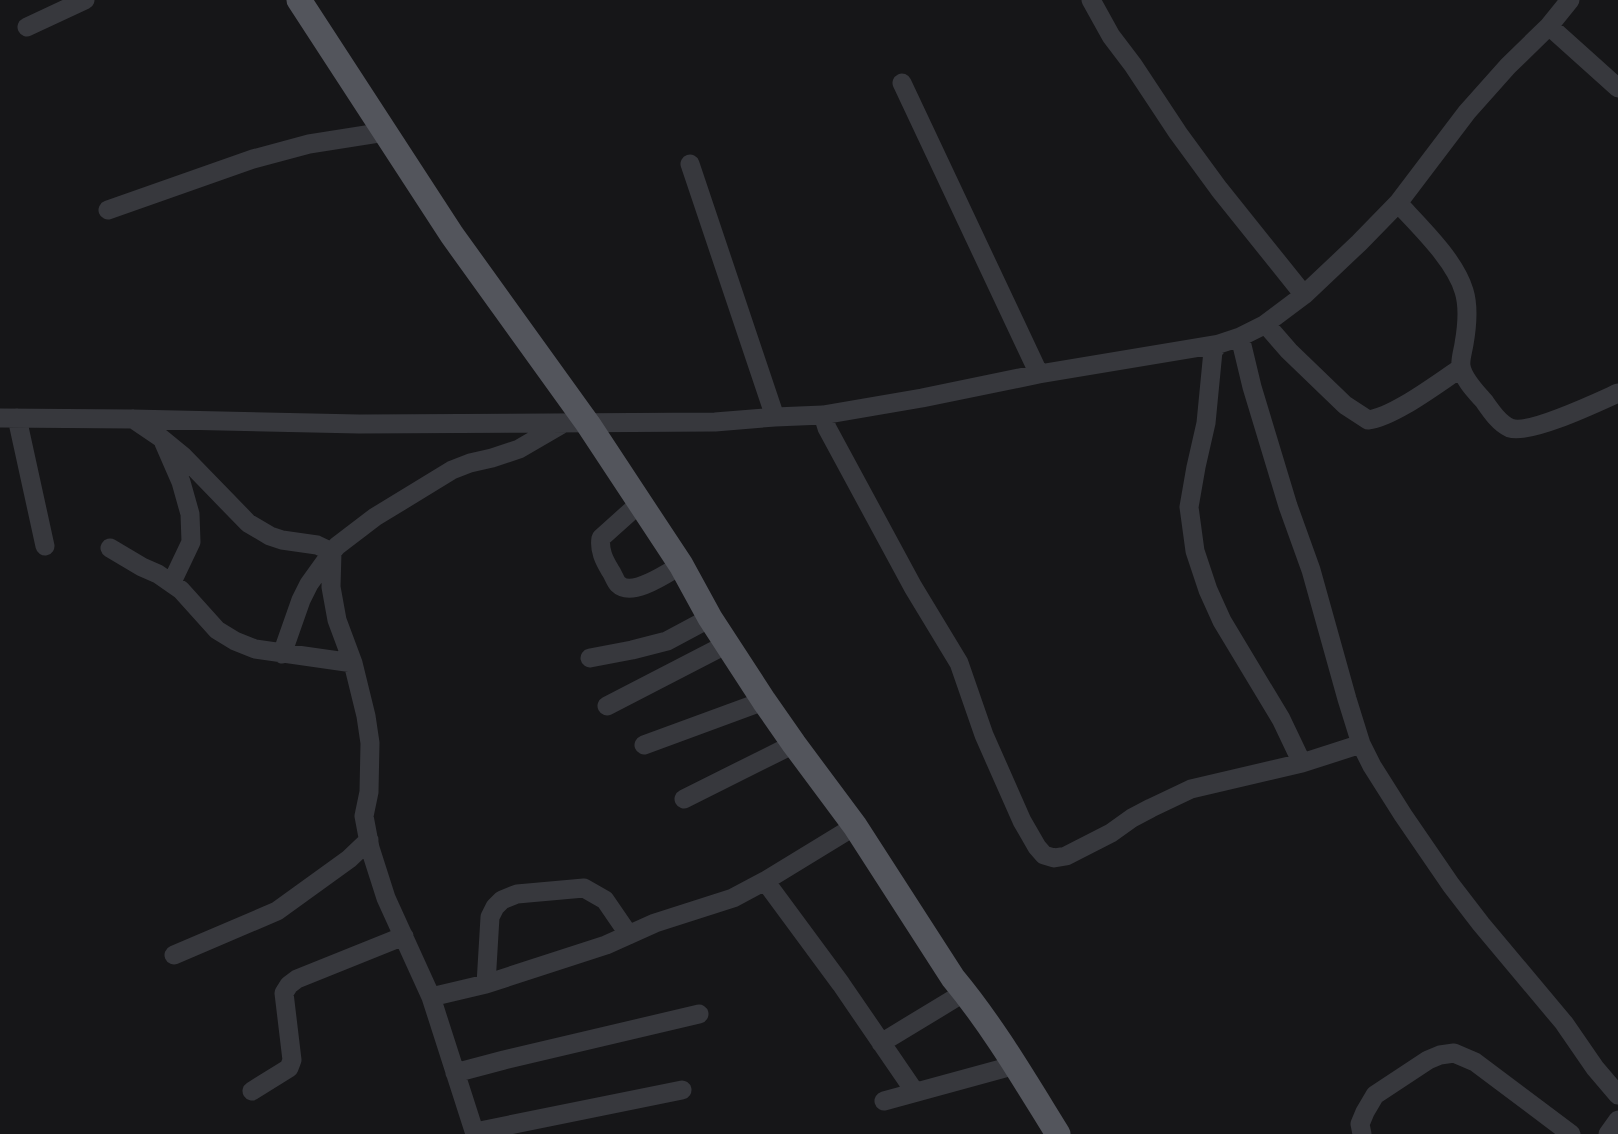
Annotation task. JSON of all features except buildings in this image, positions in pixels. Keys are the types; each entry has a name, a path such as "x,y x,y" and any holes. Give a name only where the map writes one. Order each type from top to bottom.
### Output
{"main road":[{"path":"298,0 452,235 588,424 681,566 710,618 764,701 855,826 953,978 965,992 1016,1065 1058,1134"}],"street":[{"path":"27,27 85,0"},
{"path":"1091,0 1111,36 1133,65 1178,133 1219,189 1304,294"},
{"path":"45,546 9,418 359,424 588,424 715,422 823,415 922,398 1038,374 1219,344 1240,337 1264,325 1304,294 1398,203 1467,112 1570,0"},
{"path":"1548,26 1618,88"},
{"path":"902,83 1038,374"},
{"path":"108,210 252,158 308,144 385,132"},
{"path":"690,164 775,417"},
{"path":"1398,203 1437,247 1459,276 1467,306 1461,368 1468,381 1498,420 1510,428 1529,428 1618,393"},
{"path":"1264,325 1345,405 1368,420 1377,419 1394,412 1461,368"},
{"path":"1240,337 1252,387 1288,506 1311,570 1361,744 1372,766 1403,815 1451,885 1564,1023 1618,1095"},
{"path":"1219,344 1213,352 1206,423 1189,507 1195,551 1208,590 1222,621 1281,719 1295,752 1302,763"},
{"path":"823,415 827,428 912,587 959,663 984,735 1022,821 1037,847 1044,855 1054,858 1066,856 1111,833 1132,818 1192,789 1302,763 1361,744"},
{"path":"132,419 161,438 183,456 248,522 270,536 282,540 318,545 332,552"},
{"path":"282,654 301,600 317,571 337,546 375,517 452,470 519,449 538,440 563,424"},
{"path":"161,438 181,482 190,514 191,542 172,582"},
{"path":"640,503 601,538 600,543 603,556 618,584 629,589 639,587 681,566"},
{"path":"282,540 293,547 317,571"},
{"path":"110,548 172,582 194,603 217,630 235,641 255,649 353,663"},
{"path":"332,552 331,587 337,620 353,663 366,716 370,743 369,792 364,816 369,840 386,898 431,997 475,1133 682,1090"},
{"path":"590,658 667,641 710,618"},
{"path":"607,706 727,644"},
{"path":"644,746 764,701"},
{"path":"684,799 794,744"},
{"path":"431,997 486,984 606,945 655,923 732,898 765,881 855,826"},
{"path":"174,955 277,911 349,859 369,840"},
{"path":"765,881 841,984 915,1092"},
{"path":"486,984 490,917 495,907 502,900 517,894 584,888 605,900 628,935"},
{"path":"252,1091 289,1068 292,1060 284,993 289,985 297,979 404,936"},
{"path":"881,1043 965,992"},
{"path":"455,1073 699,1014"},
{"path":"1362,1134 1360,1124 1375,1096 1428,1060 1440,1055 1454,1053 1475,1062 1571,1134"},
{"path":"884,1101 1016,1065"},
{"path":"1608,1134 1618,1120"}]}
